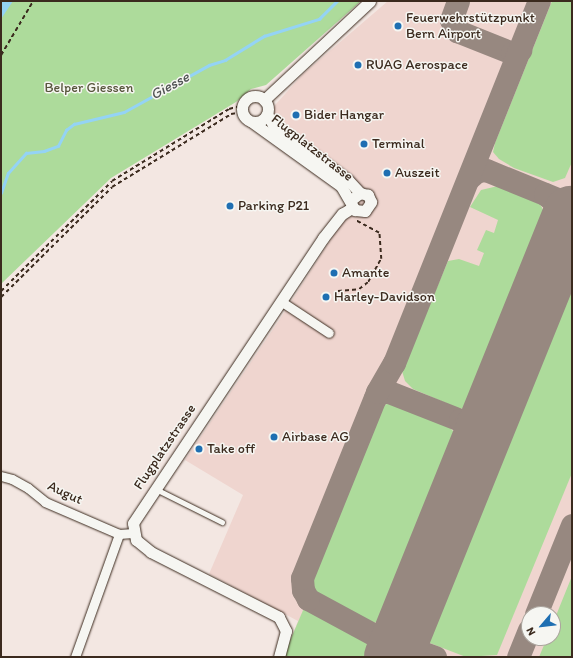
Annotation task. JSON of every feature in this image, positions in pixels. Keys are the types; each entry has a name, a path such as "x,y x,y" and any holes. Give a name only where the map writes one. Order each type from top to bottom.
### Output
{"street":[{"name":"Flugplatzstrasse","path":"264,100 370,1"},
{"path":"251,97 264,100 267,106 267,114 261,120 252,122 246,118 243,108 251,97"},
{"name":"Flugplatzstrasse","path":"252,122 341,186 352,204 361,212 370,206 368,195 360,193 348,180 273,125 267,114"},
{"path":"352,204 360,193"},
{"name":"Flugplatzstrasse","path":"133,533 135,518 282,302 323,238 352,204"},
{"path":"282,302 329,332"},
{"name":"Augut","path":"1,476 22,485 46,502 119,534"},
{"path":"75,657 119,534 133,533 140,544 151,552 279,617 286,631 279,657"}],"lane":[{"path":"155,488 222,522"}],"path":[{"path":"1,55 33,1"},
{"path":"1,291 112,180 229,109 243,108"},
{"path":"1,297 112,187 243,108"},
{"path":"338,291 358,289 368,282 381,259 379,233 342,214"}],"shaded area":[{"path":"388,1 572,1 572,657 284,657 298,621 209,574 243,495 185,460 284,313 360,193 267,114 303,74"}],"green space":[{"name":"Belper Giessen","path":"1,1 361,1 266,85 251,89 236,102 111,178 1,284"},
{"path":"552,1 572,1 572,162 565,178 553,182 514,168 499,159 493,152 495,143"},
{"path":"498,186 540,204 548,219 478,396 472,405 460,409 413,389 405,381 402,371 448,261 459,259 479,266 484,253 477,250 486,230 494,233 498,220 470,207 481,190"},
{"path":"572,270 572,473 497,655 466,657 422,640"},
{"path":"389,403 448,426 455,433 457,446 392,607 384,619 374,623 363,621 318,598 310,590 307,579 375,410"},
{"path":"572,576 572,657 539,657 544,646 561,646 560,606"},
{"path":"304,608 370,641 373,647 372,657 283,657"}],"water":[{"path":"1,1 13,1 1,19"}],"waterway":[{"name":"Giesse","path":"1,193 8,173 26,153 44,151 58,146 66,130 74,124 124,112 209,65 225,60 264,36 319,19 337,1"}],"taxiway":[{"path":"458,1 451,20 457,31 512,53 520,50"},
{"path":"389,657 387,646 380,638 308,599 303,590 302,578 377,392 394,363 539,1"},
{"path":"469,178 477,171 486,170 572,205"},
{"path":"545,194 557,204 562,214 562,240"},
{"path":"375,398 380,392 389,392 460,420 474,433 475,454"},
{"path":"460,420 466,422 479,420 488,413 496,402"},
{"path":"539,606 572,525"},
{"path":"375,635 385,635 397,632 403,626 409,614"},
{"path":"375,635 435,657"},
{"path":"518,657 522,646"}],"runway":[{"path":"393,657 572,215"}],"place":[{"name":"Feuerwehrstützpunkt Bern Airport","path":"398,26"},
{"name":"RUAG Aerospace","path":"358,65"},
{"name":"Bider Hangar","path":"296,115"},
{"name":"Terminal","path":"364,144"},
{"name":"Auszeit","path":"387,173"},
{"name":"Parking P21","path":"230,206"},
{"name":"Amante","path":"334,273"},
{"name":"Harley-Davidson","path":"326,297"},
{"name":"Airbase AG","path":"274,437"},
{"name":"Take off","path":"199,449"}]}
